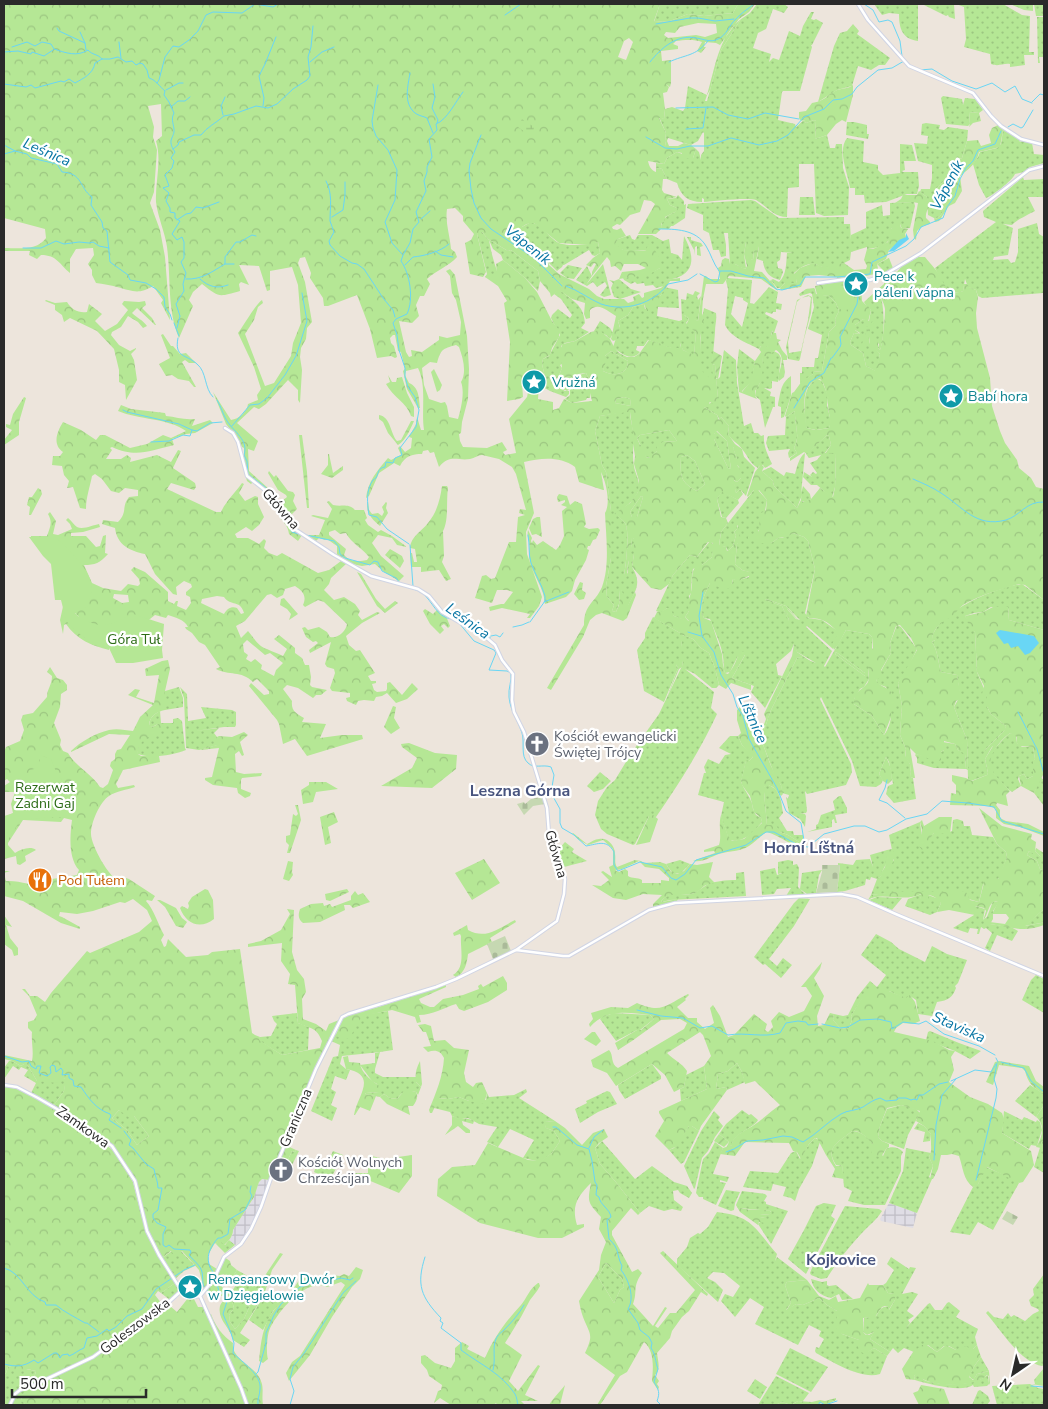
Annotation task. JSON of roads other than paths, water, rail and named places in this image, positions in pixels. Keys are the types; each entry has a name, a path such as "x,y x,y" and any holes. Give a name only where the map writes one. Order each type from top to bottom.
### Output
{"street":[{"path":"858,4 868,20 909,66 970,92 1001,126 1021,138 1044,145"},
{"path":"818,283 847,279 860,281 875,279 916,257 1026,172 1036,167 1044,166"},
{"name":"Główna","path":"225,428 232,433 238,442 247,476 266,491 278,504 293,528 363,572 380,579 418,589 428,596 442,612 495,645 502,660 513,674 513,708 524,732 547,808 549,834 565,879 565,890 557,921 516,950 436,987 346,1014 338,1023"},
{"path":"516,950 565,956 585,948 649,910 668,904 841,894 858,897 1044,976"},
{"name":"Graniczna","path":"200,1296 214,1279 224,1257 242,1242 251,1229 316,1069 326,1052 338,1023"},
{"name":"Zamkowa","path":"4,1085 17,1087 38,1098 87,1127 114,1149 135,1181 147,1231 181,1291"},
{"path":"181,1291 190,1297 200,1296 247,1405"},
{"name":"Goleszowska","path":"10,1405 15,1394 20,1390 93,1357 158,1312 181,1291"}],"water":[{"path":"906,233 909,239 894,251 888,252 899,240 906,237"},
{"path":"1000,630 1034,636 1039,643 1030,653 1025,655 1018,646 1011,648 1008,643 1004,644 996,633"}],"waterway":[{"path":"157,83 165,57 173,46 179,47 198,31 206,15 213,12 242,13 255,4 273,7 278,4"},
{"path":"505,15 521,4"},
{"path":"650,62 664,47 676,40 689,37 710,41 718,39 724,35 738,17 754,4"},
{"path":"864,4 873,10 879,22 888,20 892,22 900,41 902,56"},
{"path":"656,24 690,18 715,21 734,19"},
{"path":"173,149 179,142 194,135 201,135 224,116 256,106 268,108 277,104 293,89 307,80 310,76 308,57 313,26"},
{"path":"57,28 59,31 85,43 86,50"},
{"path":"80,32 85,43"},
{"path":"263,106 264,98 259,76 276,37"},
{"path":"669,62 694,53 708,41"},
{"path":"12,47 27,42 35,46 42,42 51,44 54,49 67,53 76,54 88,50 102,59 118,57 126,62 132,61 136,65 140,63 147,70 149,78 165,91 164,95 174,113 172,119 174,132 171,144 175,152 171,158 174,161 172,168 165,175 169,186 163,188 169,193 166,201 170,212 175,213 175,218 180,221 172,234 177,240 182,237 184,242 184,258 181,262 186,273 183,284 184,291 176,304 180,316 177,328"},
{"path":"119,42 121,58"},
{"path":"310,62 322,52 334,47"},
{"path":"4,52 18,51 31,54 32,52 44,56 53,50"},
{"path":"4,84 26,87 31,85 35,88 61,81 64,82 69,79 75,83 88,75 95,63 102,59"},
{"path":"646,137 665,148 677,149 690,146 708,146 731,138 759,145 777,141 788,135 804,117 824,109 833,100 842,99 852,94 857,87 878,70 892,68 904,61"},
{"path":"920,70 932,69 952,81 976,89 992,83 1005,92 1015,86 1022,99 1032,103"},
{"path":"410,73 407,94 409,104 415,113 427,118 433,133"},
{"path":"166,90 179,83 183,83"},
{"path":"433,84 435,97 432,108 438,120 437,123"},
{"path":"378,85 372,121 373,128 376,136 388,150 397,170 395,200 385,222 392,243 402,254"},
{"path":"409,544 387,529 377,517 369,515 368,492 373,480 380,469 385,467 386,462 393,463 395,458 402,455 400,448 416,427 419,410 405,377 405,368 393,323 396,319 407,314 411,294 407,273 401,261 410,243 413,229 419,222 416,212 426,191 424,181 427,167 432,157 429,139 437,130 436,124 448,114 463,92"},
{"path":"1032,102 1040,94 1044,95"},
{"path":"171,107 178,101 185,101 190,97"},
{"path":"223,115 221,106 225,97"},
{"path":"676,108 713,107 728,115 748,119 765,113 799,119"},
{"path":"686,129 703,128 706,108"},
{"name":"Vápeník","path":"1008,127 1013,124 1021,128 1023,127 1033,110"},
{"name":"Vápeník","path":"700,274 715,282 718,281 720,271 731,271 764,278 776,289 782,290 800,285 805,277 870,274 872,262 906,246 914,239 921,227 943,218 947,207 955,196 960,179 966,168 973,161 978,150 995,144 1001,131"},
{"name":"Vápeník","path":"481,135 470,163 469,171 474,203 481,218 491,229 534,258 562,286"},
{"name":"Leśnica","path":"4,145 15,151 27,154 31,158 57,164 62,172 69,173 77,178 92,197 91,205 102,222 103,228 107,231 110,262 128,275 130,280 146,283 156,289 164,297 165,307 172,320"},
{"name":"Leśnica","path":"4,154 15,151"},
{"path":"326,181 330,196 330,221 334,232 329,241 330,245 340,256 364,269 393,310 395,317"},
{"path":"332,217 343,210 345,182"},
{"path":"177,220 191,213 196,207 203,208 219,202"},
{"path":"421,219 430,211"},
{"path":"659,229 685,231 697,236 706,246 719,271"},
{"path":"186,279 202,277 212,272 225,264 225,257 236,242 240,242 252,235 256,236"},
{"path":"23,248 41,248 56,241 64,244 93,242 99,246 109,248"},
{"path":"405,265 413,257 432,253 449,244"},
{"path":"435,251 441,255 453,257"},
{"path":"225,264 234,264"},
{"name":"Vápeník","path":"566,286 601,304 619,307 647,301 655,297 668,284 688,280 697,274"},
{"path":"832,358 840,347 840,337 857,304 861,276"},
{"path":"200,279 213,286 228,285"},
{"path":"232,426 250,405 259,404 267,398 285,375 296,356 307,321 302,293"},
{"name":"Leśnica","path":"174,323 179,336"},
{"name":"Leśnica","path":"178,338 179,352 200,367 213,397"},
{"path":"794,408 810,382 824,373 831,358"},
{"name":"Leśnica","path":"217,400 227,421 243,441 248,474 265,487 273,497"},
{"path":"123,410 179,424 197,431 210,423 222,422"},
{"path":"151,442 169,441 183,435 190,436 192,430"},
{"path":"913,479 938,491 970,515 986,521 1006,520 1032,504 1044,502"},
{"name":"Leśnica","path":"276,504 292,532 302,535"},
{"name":"Leśnica","path":"306,535 334,541 339,547 340,554 345,558 370,565 374,561 378,562 382,571 396,578 400,583"},
{"path":"528,535 531,563 545,596 545,601 530,622"},
{"path":"410,545 413,586"},
{"name":"Leśnica","path":"403,586 422,593 438,612 451,619"},
{"path":"544,602 569,592"},
{"name":"Líštnice","path":"703,592 699,616 702,636 714,652 721,675 733,694 737,707 743,716 749,739 777,788 786,811 801,823 805,846"},
{"path":"513,627 529,622"},
{"name":"Líštnice","path":"459,623 474,641 494,650 496,653 489,670 511,673 510,702 522,733 524,757 530,765 551,767 554,775 551,793 560,809 562,828 574,835 586,846 602,843 608,845 614,852 614,865 618,871 640,862 662,867 671,878 676,880 685,874 696,860 746,845 766,832 774,832 800,846 808,847 824,834 854,826 865,826 879,832 887,830 906,819 927,814 942,801 994,807 1002,821 1044,834"},
{"path":"688,632 701,636"},
{"path":"491,636 496,635 500,637 503,633"},
{"path":"1018,712 1037,749 1044,774"},
{"path":"887,780 879,800 887,803 905,818"},
{"name":"Staviska","path":"637,1010 661,1016 683,1018 700,1028 712,1026 728,1035 780,1033 786,1023 798,1021 806,1022 808,1025 818,1024"},
{"name":"Staviska","path":"822,1024 840,1028 848,1027 860,1020 878,1019 891,1022 892,1029 903,1022 919,1024 926,1021 944,1034 979,1046 995,1055"},
{"path":"4,1056 22,1062 29,1061 31,1066 36,1069 37,1066 41,1066 39,1073 47,1076 51,1073 50,1067 52,1065 55,1066 56,1072 61,1068 63,1071 62,1075 69,1074 69,1078 73,1080 74,1086 81,1087 97,1106 110,1114 109,1120 121,1128"},
{"name":"Staviska","path":"996,1058 998,1062"},
{"name":"Staviska","path":"1001,1062 1024,1068 1031,1081 1044,1092"},
{"path":"976,1180 996,1098 997,1089 994,1079 997,1063"},
{"path":"951,1081 975,1070 991,1072 996,1064"},
{"path":"934,1160 936,1125 942,1095 956,1079"},
{"path":"726,1152 747,1141 783,1136 792,1137 803,1142 843,1113 860,1108 880,1098 886,1101 897,1100 898,1098 917,1100 919,1095 923,1095 939,1084 948,1082"},
{"path":"553,1127 556,1127 577,1145 589,1149 597,1185 596,1195 610,1214 611,1217 607,1220 609,1239 616,1249 622,1266 621,1270 630,1289 631,1300 628,1309 638,1323 640,1330 649,1337 652,1343 651,1348 658,1369 654,1382 659,1392 657,1401 661,1405"},
{"path":"589,1148 594,1137 603,1130"},
{"path":"124,1131 131,1140 129,1145 146,1164 154,1169 158,1188 162,1188 158,1210 153,1214 153,1218 157,1223 166,1227 163,1234 163,1245 166,1247 169,1245 174,1249 190,1250 189,1255 199,1265 201,1270 205,1288 211,1294 222,1293 227,1295 228,1298 223,1314 234,1343 233,1353 251,1369 258,1379 260,1384 258,1405"},
{"path":"215,1275 208,1260 210,1250 218,1238 228,1234 230,1219 245,1210 252,1196 250,1192 251,1186"},
{"path":"425,1257 421,1275 422,1290 429,1304 441,1318 440,1321 443,1323 441,1328 461,1343 461,1350 503,1380 515,1394 518,1405"},
{"path":"4,1364 19,1366 34,1360 38,1363 54,1353 57,1353 60,1358 62,1355 68,1354 69,1356 73,1354 84,1348 87,1338 97,1336 107,1329 109,1331 116,1327 127,1316 142,1309 156,1289 184,1270 195,1265"},
{"path":"4,1268 15,1274 33,1295 45,1302 46,1305 56,1305 99,1332"},
{"path":"256,1374 266,1343 266,1333 281,1304 300,1287 323,1280 329,1281 341,1278 350,1280 353,1278"},
{"path":"216,1279 219,1292"},
{"path":"290,1405 294,1391 290,1379 293,1367 305,1352 343,1293 356,1281"},
{"path":"493,1370 494,1346 497,1337 515,1318 524,1305"},
{"path":"1031,1386 1044,1387"},
{"path":"818,1405 820,1402 825,1405 837,1401"},
{"path":"797,1405 814,1405"}],"place":[{"name":"Pece k pálení vápna","path":"856,284"},
{"name":"Vružná","path":"534,382"},
{"name":"Babí hora","path":"951,396"},
{"name":"Kościół ewangelicki Świętej Trójcy","path":"537,744"},
{"name":"Pod Tułem","path":"40,880"},
{"name":"Kościół Wolnych Chrześcijan","path":"281,1170"},
{"name":"Renesansowy Dwór w Dzięgielowie","path":"190,1287"}],"district":[{"name":"Leszna Górna","path":"520,791"},
{"name":"Horní Líštná","path":"809,848"},
{"name":"Kojkovice","path":"841,1260"}],"park label":[{"name":"Góra Tuł","path":"134,639"},
{"name":"Rezerwat Zadni Gaj","path":"45,796"}]}
